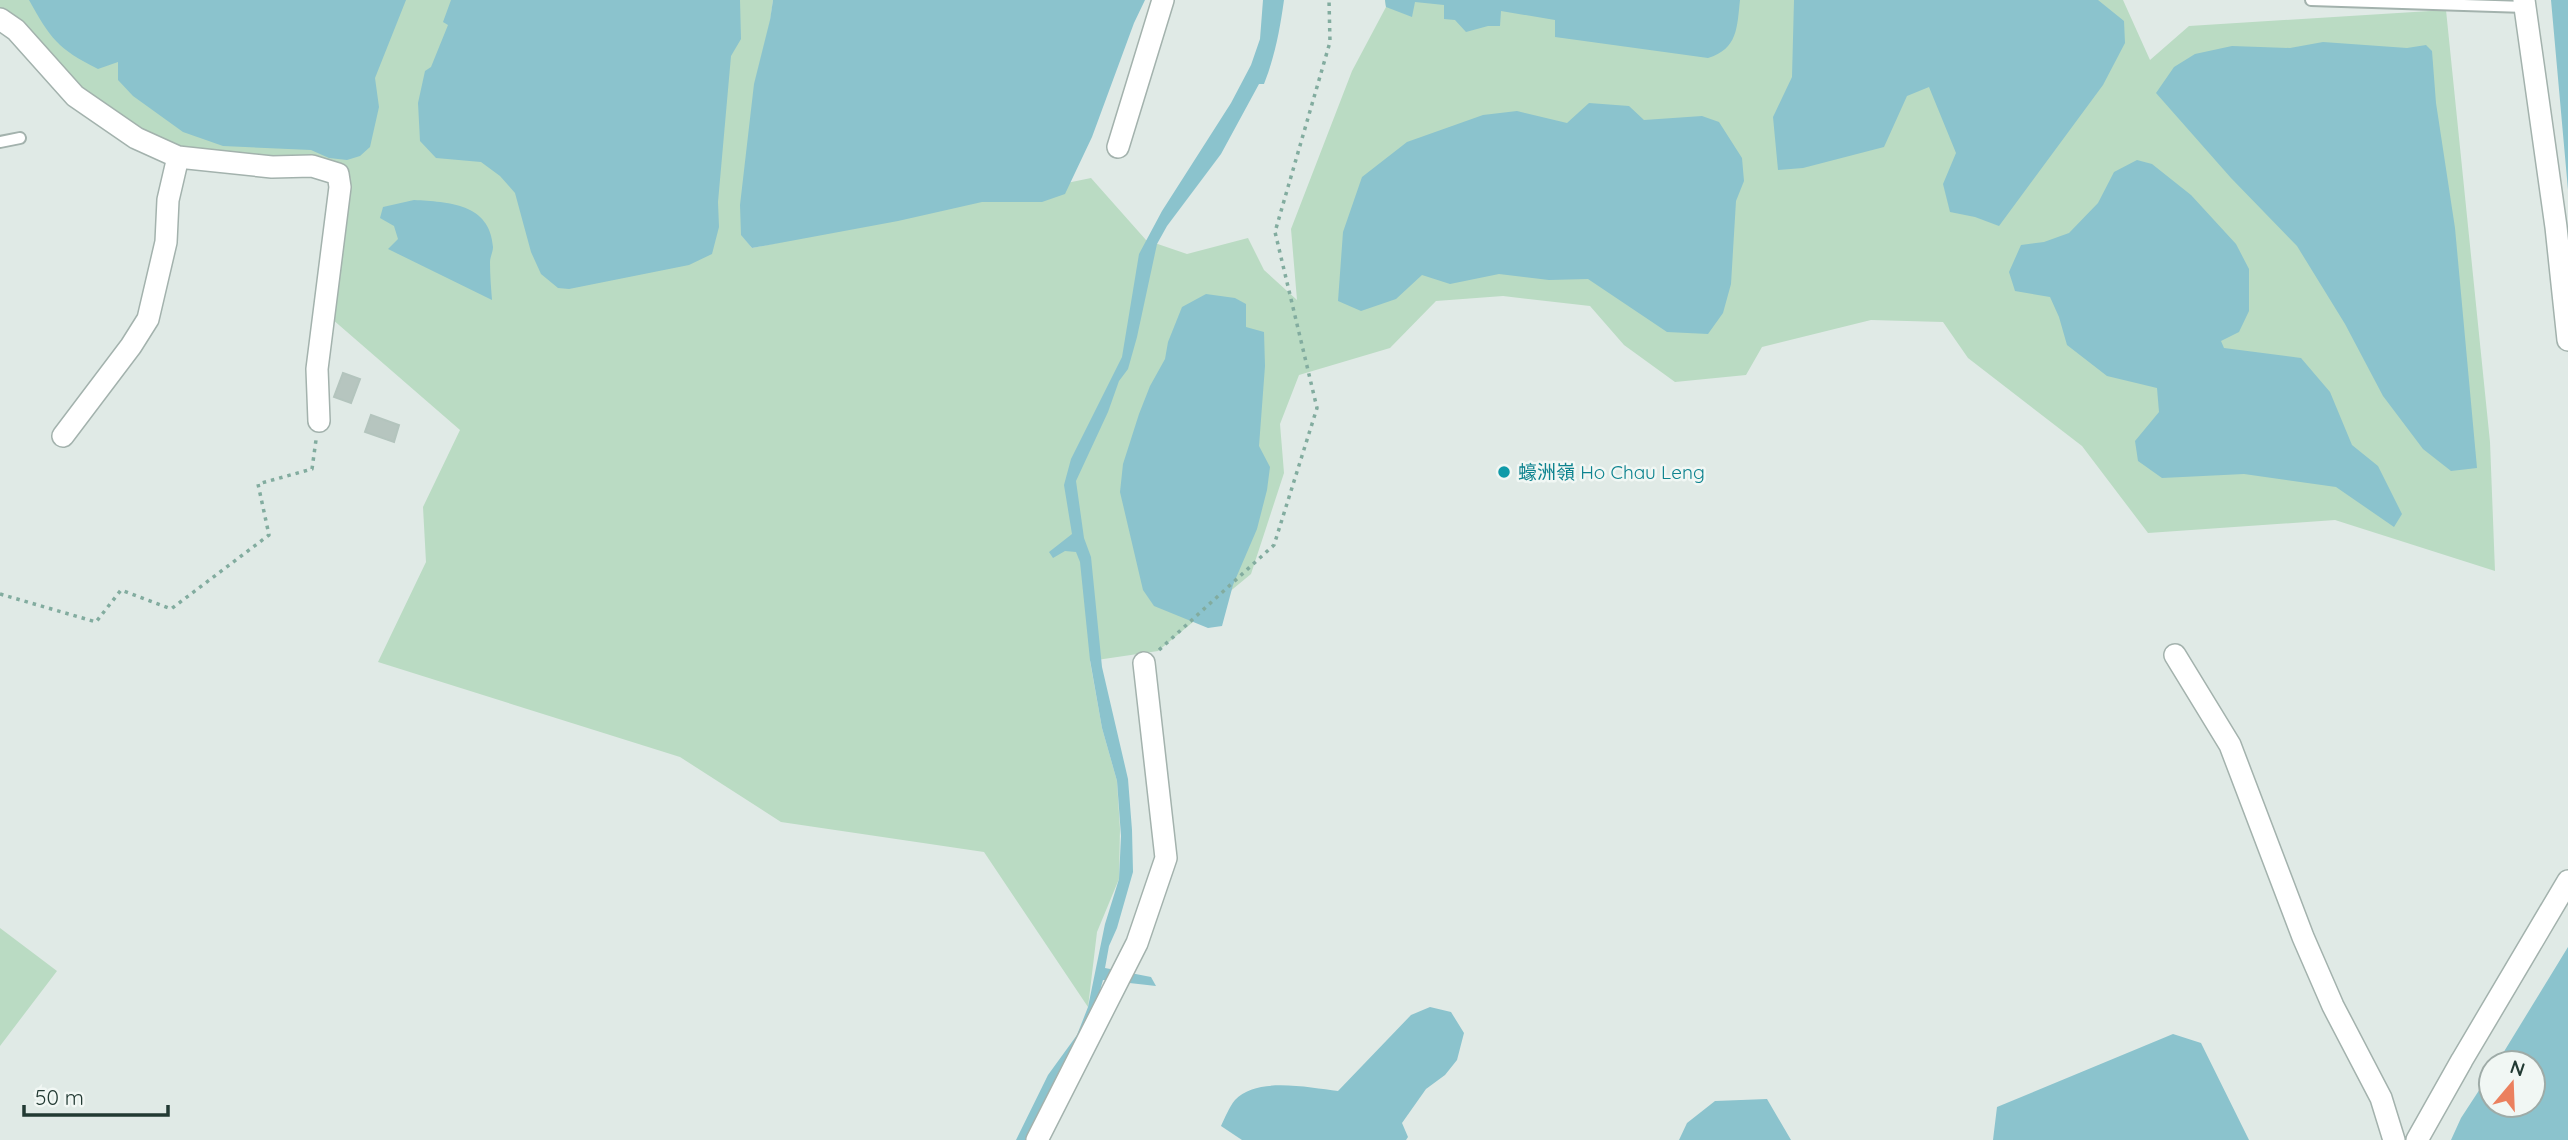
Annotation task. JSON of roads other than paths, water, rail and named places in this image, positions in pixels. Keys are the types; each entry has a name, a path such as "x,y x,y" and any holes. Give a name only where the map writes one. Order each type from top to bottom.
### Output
{"street":[{"path":"1118,147 1163,0"},
{"path":"2525,4 2556,227 2568,340"},
{"path":"0,19 16,30 75,96 136,138 178,157 272,167 312,166 338,174 341,187 317,369 319,421"},
{"path":"63,436 131,346 148,319 166,242 168,200 178,157"},
{"path":"2175,655 2230,745 2303,937 2333,1006 2381,1098 2394,1140"},
{"path":"1037,1140 1137,943 1166,858 1144,663"},
{"path":"2417,1140 2568,881"}],"lane":[{"path":"2311,0 2525,4"},
{"path":"0,142 20,138"}],"water":[{"path":"29,0 406,0 375,78 379,107 370,147 360,156 347,160 329,158 311,150 223,146 183,132 133,96 118,80 118,62 98,69 64,48 43,24"},
{"path":"451,0 740,0 741,39 731,56 718,202 719,227 712,254 689,265 569,289 558,288 541,274 531,252 515,193 500,176 481,162 436,158 420,141 418,103 425,71 431,67 448,25 443,22"},
{"path":"773,0 1145,0 1092,137 1065,194 1042,202 982,202 898,221 752,248 741,235 740,205 754,84"},
{"path":"1263,0 1284,0 1277,42 1264,84 1259,84 1221,154 1167,226 1157,244 1128,369 1119,381 1108,412 1076,481 1084,538 1091,557 1102,667 1128,779 1132,830 1133,872 1109,946 1105,968 1151,977 1156,986 1103,980 1088,1022 1068,1062 1025,1140 1016,1140 1048,1075 1077,1035 1088,1007 1105,924 1119,879 1121,836 1117,781 1102,728 1090,660 1080,562 1076,552 1065,551 1053,558 1049,552 1072,534 1064,485 1071,459 1122,357 1139,254 1162,211 1231,103 1251,65 1260,39"},
{"path":"1385,0 1740,0 1731,43 1718,54 1708,58 1555,37 1555,20 1501,11 1500,26 1466,32 1455,20 1444,19 1444,5 1415,2 1412,17 1386,7"},
{"path":"1794,0 2098,0 2124,21 2125,43 2103,85 1999,226 1950,212 1943,184 1956,153 1929,87 1907,96 1884,147 1803,168 1778,170 1773,117 1792,77"},
{"path":"2551,0 2568,0 2568,190"},
{"path":"2323,42 2407,48 2426,45 2432,51 2436,103 2455,228 2477,468 2451,471 2423,449 2383,396 2345,324 2297,246 2231,178 2156,93 2174,67 2195,54 2232,46 2290,48"},
{"path":"1589,103 1629,106 1644,120 1702,116 1719,122 1742,158 1744,181 1736,201 1731,284 1723,313 1708,334 1667,332 1588,279 1549,280 1499,274 1450,284 1422,275 1396,299 1361,311 1338,301 1343,232 1362,177 1407,142 1483,115 1517,111 1567,123"},
{"path":"2137,160 2152,164 2191,195 2236,244 2249,269 2249,311 2239,332 2221,341 2224,348 2301,358 2330,392 2352,445 2378,466 2402,514 2394,527 2336,487 2244,474 2162,478 2138,461 2135,441 2159,412 2157,388 2107,376 2067,345 2050,297 2015,291 2009,272 2021,245 2044,242 2069,233 2098,203 2114,172"},
{"path":"414,200 453,204 476,213 484,221 493,247 490,262 492,300 388,249 398,239 394,226 380,218 383,207"},
{"path":"1206,294 1235,298 1246,304 1246,327 1264,332 1265,366 1259,446 1270,467 1257,529 1233,585 1222,626 1208,628 1154,606 1143,590 1120,492 1123,464 1139,414 1165,359 1168,342 1182,307"},
{"path":"2568,947 2568,1140 2451,1140 2477,1093 2477,1119 2547,1119 2547,1049 2506,1049"},
{"path":"1430,1007 1451,1012 1464,1033 1457,1060 1445,1075 1426,1089 1402,1123 1408,1137 1406,1140 1242,1140 1221,1126 1235,1100 1256,1088 1284,1085 1338,1091 1411,1015"},
{"path":"2173,1034 2201,1043 2249,1140 1993,1140 1997,1107"},
{"path":"1767,1099 1791,1140 1679,1140 1687,1123 1715,1101"}],"place":[{"name":"蠔洲嶺 Ho Chau Leng","path":"1504,472"}]}
